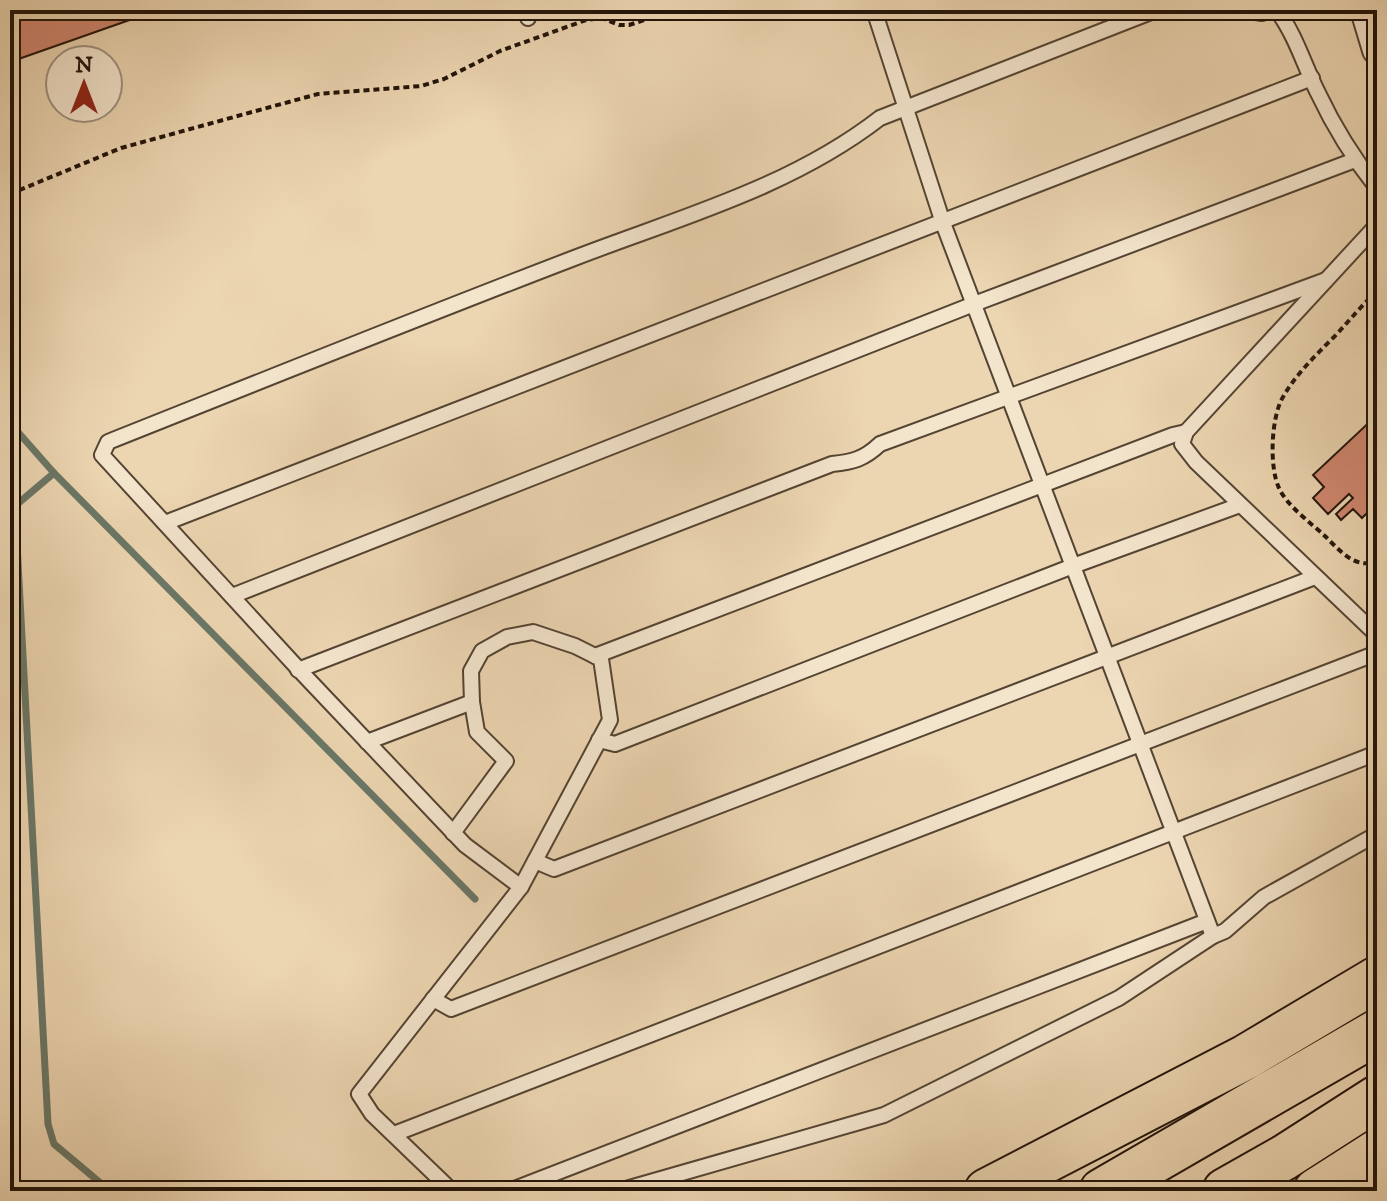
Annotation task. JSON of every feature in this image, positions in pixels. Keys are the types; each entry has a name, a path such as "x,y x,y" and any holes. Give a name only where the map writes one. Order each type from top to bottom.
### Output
{"highway":[{"path":"987,1191 1246,1057 1377,979"},
{"path":"1102,1191 1377,1032"},
{"path":"1225,1191 1377,1098"},
{"path":"1316,1191 1377,1152"}],"street":[{"path":"1365,10 1377,50"}],"lane":[{"path":"874,10 943,223 1213,936"},
{"path":"521,887 465,845 298,670 102,455 108,442 578,257 760,189 855,137 880,118 1156,10"},
{"path":"1243,10 1262,13 1267,10"},
{"path":"1277,10 1293,33 1312,78 1355,160 1377,188"},
{"path":"165,523 1312,78"},
{"path":"232,596 974,304 1355,160"},
{"path":"1377,225 1186,432 1182,444 1196,462 1377,635"},
{"path":"298,670 817,469 865,457 880,444 1326,280"},
{"path":"595,656 1041,483 1186,432"},
{"path":"599,740 615,744 1073,566 1240,505"},
{"path":"535,861 554,869 1315,577"},
{"path":"452,1191 372,1114 359,1094 521,887 610,720 601,659 575,646 533,632 507,637 482,651 471,671 477,732 506,761 453,833"},
{"path":"433,999 451,1009 1377,653"},
{"path":"367,742 472,702"},
{"path":"394,1134 1377,753"},
{"path":"619,1191 884,1115 1119,998 1225,931 1264,897 1377,834"},
{"path":"509,1191 1207,921"}],"path":[{"path":"10,194 121,148 318,94 421,86 444,79 500,51 586,20 602,18 619,25 629,25 675,10"},
{"path":"1377,291 1308,362 1283,397 1275,422 1274,444 1275,477 1283,495 1339,550 1357,563 1365,565 1377,561"}],"building":[{"path":"10,10 158,10 61,44 44,44 44,50 10,62"},
{"path":"1377,415 1377,503 1362,518 1353,509 1341,520 1336,514 1353,498 1349,494 1328,514 1313,498 1324,487 1313,475"}],"waterway":[{"path":"10,423 54,473 475,899"},
{"path":"54,473 15,506 48,1124 54,1144 110,1191"}]}
